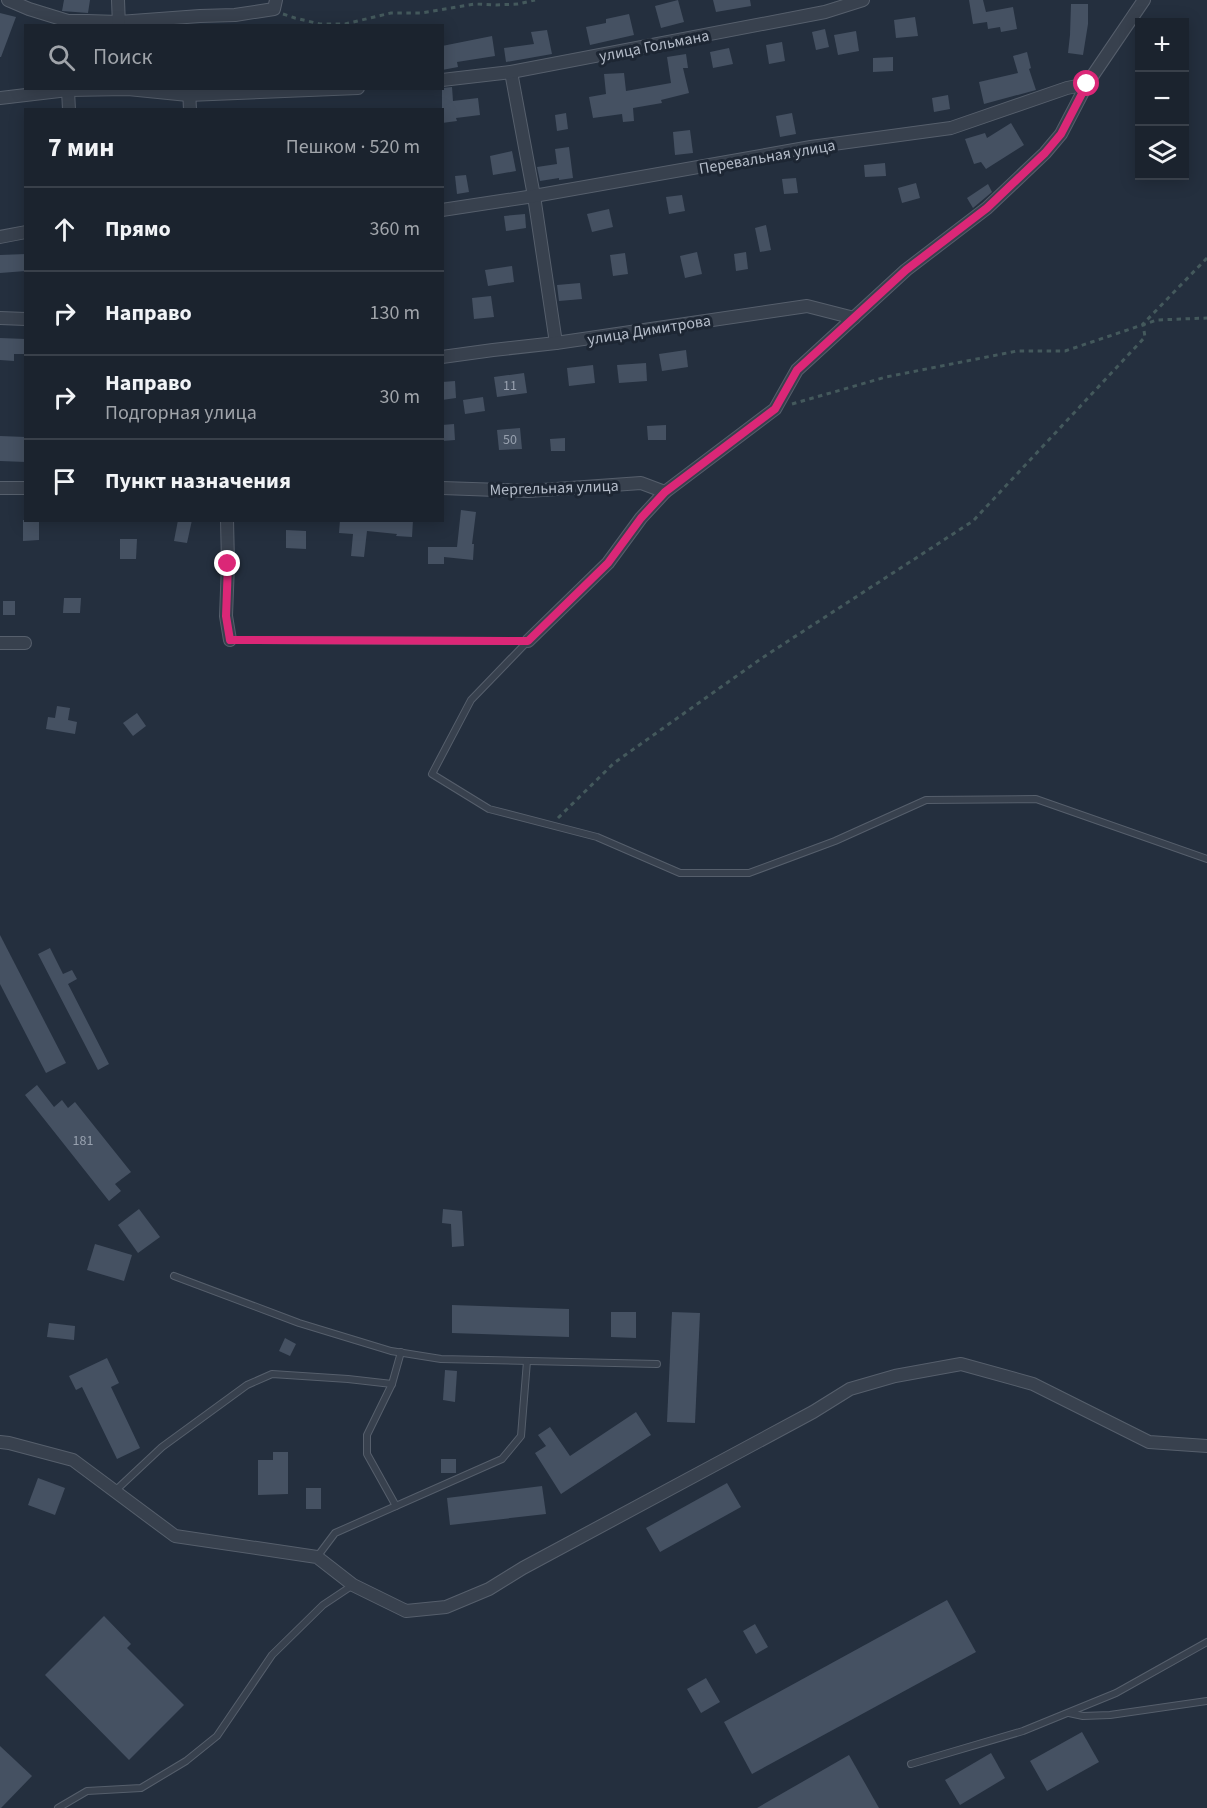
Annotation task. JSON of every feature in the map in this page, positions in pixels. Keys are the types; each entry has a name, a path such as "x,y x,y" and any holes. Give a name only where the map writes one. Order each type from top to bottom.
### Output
{"street":[{"path":"8,0 68,21 119,24 200,21 275,5"},
{"path":"118,0 119,24"},
{"name":"улица Гольмана","path":"444,80 512,72 862,0"},
{"path":"528,641 608,563 641,518 665,492 775,409 797,370 906,270 987,208 1045,153 1061,134 1087,84 1144,0"},
{"path":"512,72 534,196 556,343"},
{"name":"Перевальная улица","path":"444,210 811,147 951,128 1067,88 1087,84"},
{"path":"0,98 37,91 68,90 69,108"},
{"path":"158,90 189,92 274,90"},
{"path":"189,92 190,108"},
{"path":"0,237 24,232"},
{"name":"улица Димитрова","path":"444,357 556,343 807,306 854,318"},
{"path":"0,318 24,319"},
{"name":"Мергельная улица","path":"444,488 528,491 641,483 665,492"},
{"path":"0,488 24,488"},
{"path":"227,522 226,616 230,640"},
{"path":"0,642 25,643"},
{"path":"0,1442 73,1460 175,1536 317,1557 353,1585 406,1611 446,1607 489,1588 813,1412 850,1389 895,1376 961,1364 1033,1384 1149,1442 1207,1446"}],"lane":[{"path":"230,640 528,641"},
{"path":"528,641 471,700 432,774 489,809 597,837 680,873 749,873 835,841 926,800 1036,799 1207,859"},
{"path":"174,1276 299,1323 391,1351 441,1359 657,1364"},
{"path":"396,1506 367,1454 367,1435 392,1384 401,1352"},
{"path":"317,1557 335,1533 502,1459 521,1436 527,1361"},
{"path":"114,1491 162,1447 247,1385 272,1374 392,1384"},
{"path":"58,1808 87,1791 141,1788 186,1761 217,1736 272,1655 323,1605 353,1585"},
{"path":"911,1764 1023,1731 1069,1713 1116,1693 1207,1642"},
{"path":"1069,1713 1083,1716 1110,1715 1207,1701"}],"path":[{"path":"275,5 295,18 320,24 345,24 391,13 421,13 475,4 507,5 535,0"},
{"path":"1143,324 1207,258"},
{"path":"775,409 886,377 1017,351 1065,351 1157,320 1207,318"},
{"path":"550,825 614,763 762,658 973,521 1145,337 1143,324"}],"building":[{"path":"64,0 90,0 88,13 62,11"},
{"path":"678,0 684,22 661,28 655,6"},
{"path":"713,0 750,0 751,6 716,12"},
{"path":"969,0 983,0 986,12 1013,7 1017,29 1001,32 1000,27 988,29 987,22 973,24"},
{"path":"1071,4 1088,4 1088,24 1083,55 1068,53"},
{"path":"0,13 16,17 1,57 0,57"},
{"path":"629,14 634,35 590,45 586,27 606,23 606,19"},
{"path":"915,17 918,36 896,38 894,20"},
{"path":"825,29 829,47 816,50 812,32"},
{"path":"547,30 552,54 506,62 504,48 534,44 531,32"},
{"path":"856,31 859,51 838,55 834,35"},
{"path":"492,36 495,56 457,62 458,67 444,70 444,46"},
{"path":"782,42 785,61 769,64 766,45"},
{"path":"729,48 733,64 713,68 710,52"},
{"path":"1027,52 1031,68 1029,69 1036,90 984,104 979,82 1018,73 1013,56"},
{"path":"686,54 688,68 683,68 689,93 661,100 662,103 633,108 634,121 623,122 622,114 593,118 589,97 606,94 604,74 624,73 626,91 671,83 667,57"},
{"path":"893,57 893,71 873,72 873,58"},
{"path":"452,87 453,101 478,98 480,115 456,118 457,121 444,123 442,90"},
{"path":"948,95 950,109 934,112 932,98"},
{"path":"566,113 568,129 557,131 555,115"},
{"path":"792,113 796,134 780,137 776,116"},
{"path":"1011,123 1024,145 986,169 981,162 974,164 965,139 985,133 987,138"},
{"path":"690,130 693,153 675,155 673,132"},
{"path":"569,147 573,178 540,181 537,167 557,164 555,149"},
{"path":"512,151 516,171 493,175 490,156"},
{"path":"885,163 886,176 865,177 864,165"},
{"path":"466,175 469,192 457,194 455,176"},
{"path":"796,178 798,193 784,194 782,179"},
{"path":"916,183 920,198 902,203 898,188"},
{"path":"988,184 992,192 973,208 967,198"},
{"path":"682,195 685,211 669,214 666,197"},
{"path":"609,209 613,227 592,232 587,214"},
{"path":"525,214 526,228 506,231 504,216"},
{"path":"766,225 771,250 760,252 755,228"},
{"path":"697,252 702,274 685,278 680,256"},
{"path":"746,252 748,269 736,271 734,254"},
{"path":"625,253 628,274 613,276 610,255"},
{"path":"24,254 24,271 0,273 0,255"},
{"path":"512,266 514,282 488,286 485,270"},
{"path":"580,283 582,299 559,301 557,285"},
{"path":"491,296 494,317 474,319 472,298"},
{"path":"0,338 24,339 24,354 14,354 14,361 0,360"},
{"path":"686,350 688,367 662,371 659,354"},
{"path":"646,363 647,381 619,383 617,365"},
{"path":"593,365 595,383 569,386 567,368"},
{"path":"524,373 527,393 497,397 494,377"},
{"path":"455,381 456,398 444,400 444,382"},
{"path":"483,397 485,411 465,414 463,400"},
{"path":"454,424 455,440 444,441 444,425"},
{"path":"666,425 666,440 648,440 647,426"},
{"path":"520,428 522,449 499,450 497,430"},
{"path":"0,436 24,437 24,462 0,461"},
{"path":"565,438 565,451 551,451 550,439"},
{"path":"461,510 476,512 472,544 474,544 473,560 444,557 444,564 428,564 428,547 457,547"},
{"path":"23,520 24,522 39,522 39,540 23,541"},
{"path":"178,522 192,522 187,543 174,541"},
{"path":"340,522 413,522 412,537 367,531 364,557 351,556 353,534 339,533"},
{"path":"286,530 306,531 306,549 286,548"},
{"path":"120,539 137,539 136,559 120,559"},
{"path":"64,598 81,598 80,613 63,613"},
{"path":"3,601 15,601 15,615 3,615"},
{"path":"57,706 70,708 68,720 77,722 75,734 46,729 48,717 55,718"},
{"path":"137,713 146,726 133,736 123,723"},
{"path":"0,935 66,1063 46,1073 0,984"},
{"path":"50,948 63,974 72,970 77,979 68,984 109,1064 98,1070 38,954"},
{"path":"37,1085 54,1107 62,1100 68,1108 75,1102 131,1172 115,1184 121,1191 109,1201 25,1095"},
{"path":"139,1209 160,1237 138,1253 118,1225"},
{"path":"443,1209 462,1211 464,1246 452,1247 451,1224 442,1223"},
{"path":"95,1244 132,1255 124,1281 87,1270"},
{"path":"452,1305 569,1309 569,1337 452,1333"},
{"path":"611,1312 636,1312 636,1338 611,1337"},
{"path":"672,1312 700,1313 695,1423 667,1422"},
{"path":"49,1323 75,1326 74,1340 47,1337"},
{"path":"285,1338 296,1344 290,1356 279,1351"},
{"path":"107,1358 119,1383 111,1387 140,1448 117,1459 82,1387 76,1390 69,1376"},
{"path":"445,1370 457,1371 455,1402 443,1400"},
{"path":"636,1412 651,1435 561,1494 535,1453 546,1446 538,1435 550,1427 570,1456"},
{"path":"273,1452 288,1452 288,1494 258,1495 258,1460 273,1460"},
{"path":"441,1459 456,1459 456,1473 441,1473"},
{"path":"38,1478 65,1488 55,1515 28,1505"},
{"path":"727,1483 741,1507 660,1552 646,1528"},
{"path":"542,1486 546,1514 450,1525 447,1498"},
{"path":"306,1488 321,1488 321,1509 306,1509"},
{"path":"947,1600 976,1652 752,1774 724,1722"},
{"path":"104,1616 131,1644 127,1648 184,1705 129,1760 45,1675"},
{"path":"755,1624 768,1647 756,1654 743,1631"},
{"path":"706,1678 720,1702 701,1713 687,1689"},
{"path":"1082,1732 1099,1762 1047,1791 1030,1761"},
{"path":"0,1746 32,1776 1,1808 0,1808"},
{"path":"991,1753 1005,1778 960,1805 945,1780"},
{"path":"849,1755 879,1808 757,1808"}],"route":[{"path":"228,564 226,616 230,640 528,641 608,563 641,518 665,492 775,409 797,370 906,270 987,208 1045,153 1061,134 1087,84"}]}
